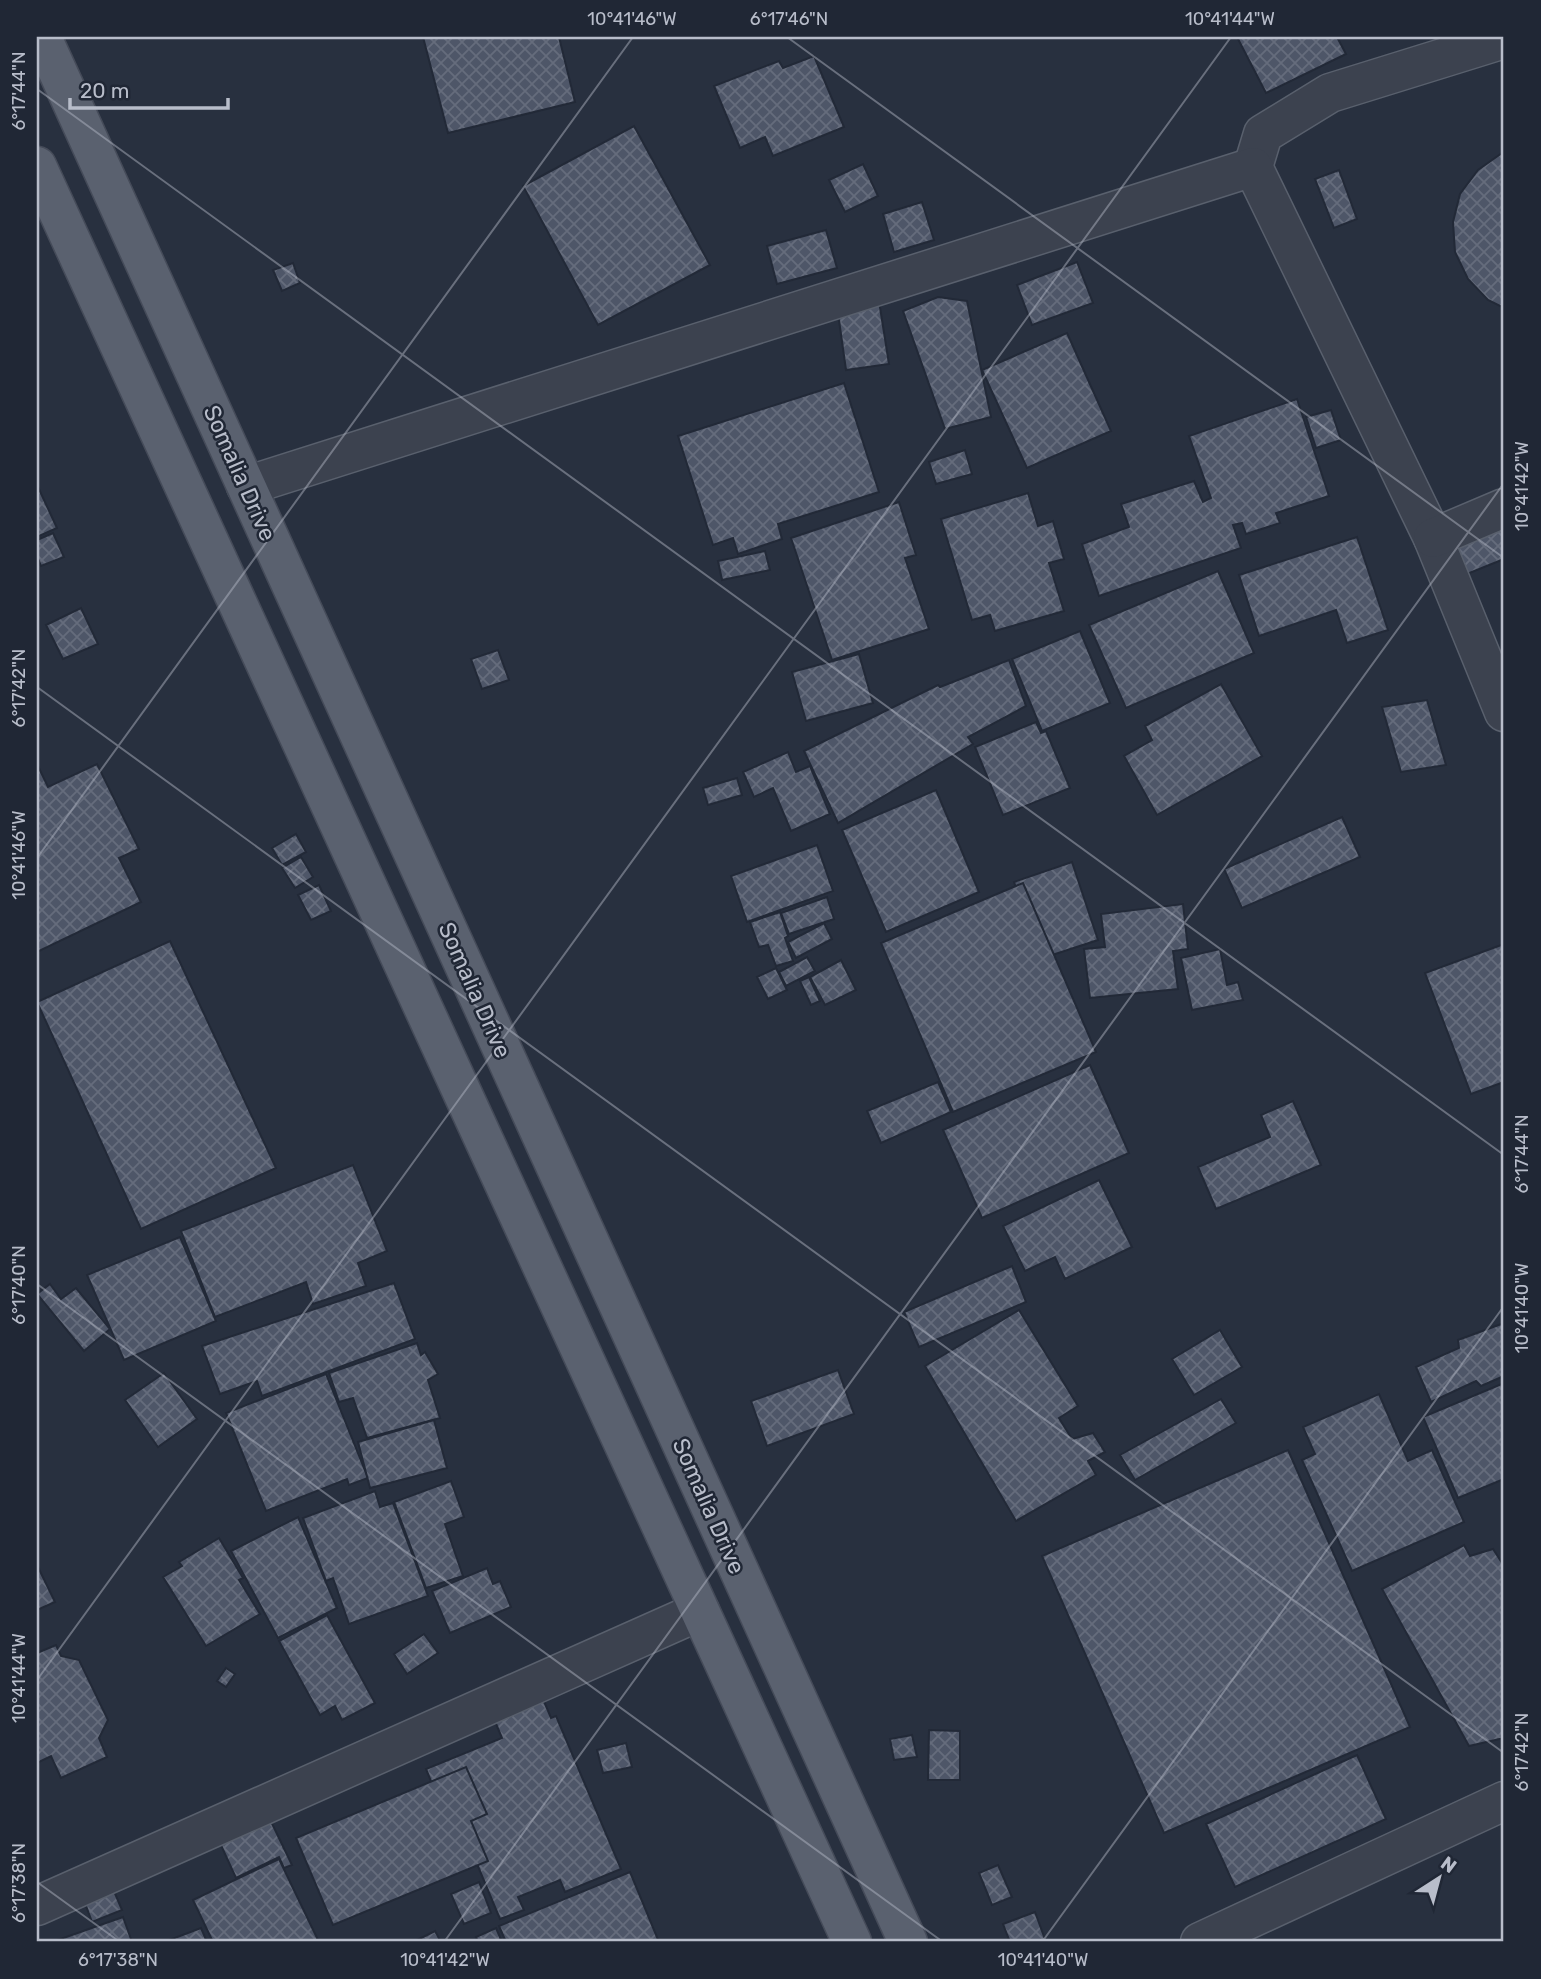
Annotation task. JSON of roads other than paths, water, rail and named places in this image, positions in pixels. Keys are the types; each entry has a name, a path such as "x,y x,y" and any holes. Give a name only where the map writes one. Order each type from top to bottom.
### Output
{"main road":[{"name":"Somalia Drive","path":"42,37 908,1942"},
{"path":"37,166 852,1942"}],"street":[{"path":"1504,39 1330,93 1263,134 1253,167 1433,538 1504,712"},
{"path":"246,486 1253,167"},
{"path":"1433,538 1504,509"},
{"path":"37,1906 700,1611"},
{"path":"1200,1942 1504,1801"}]}
